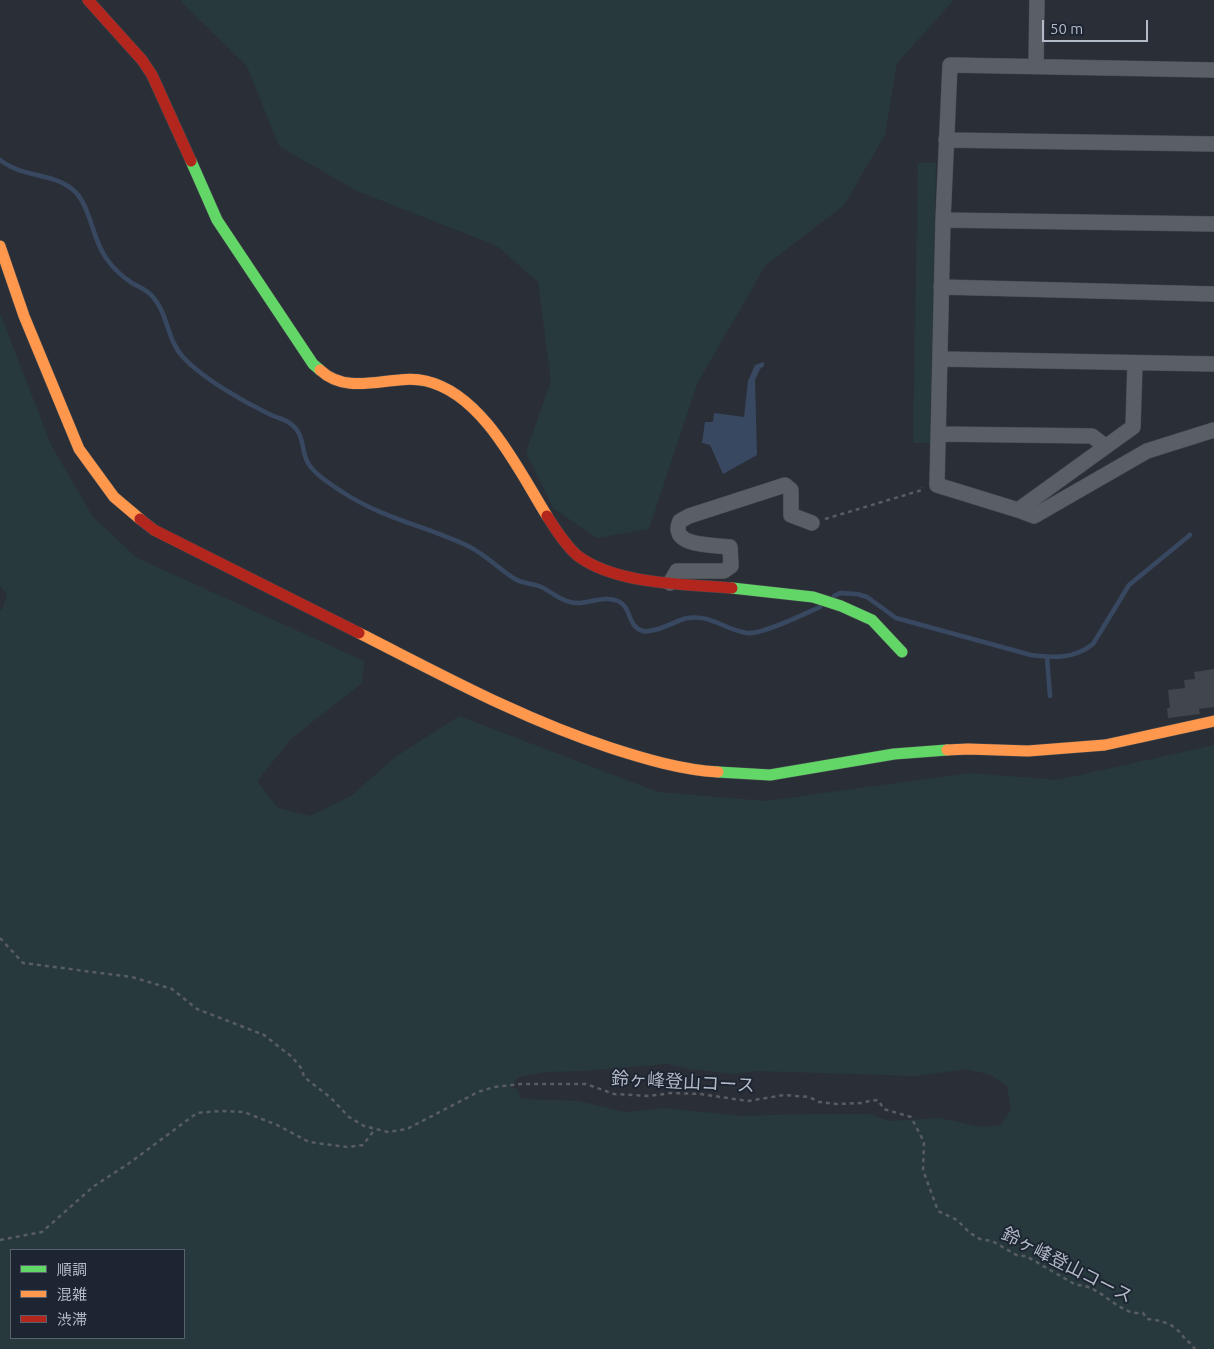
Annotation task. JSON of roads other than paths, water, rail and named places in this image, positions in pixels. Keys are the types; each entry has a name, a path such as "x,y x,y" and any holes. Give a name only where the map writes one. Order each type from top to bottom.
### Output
{"street":[{"path":"88,0 142,60 152,75 217,220 313,364 325,374 343,383 354,384 416,379 426,380 455,394 494,430 552,524 572,550 590,562 627,577 644,581 752,589 813,597 872,620 902,652"},
{"path":"1036,66 1037,0"},
{"path":"1214,70 950,65 942,220 937,485 1034,516 1141,454 1214,430"},
{"path":"946,140 1214,144"},
{"path":"942,220 1214,224"},
{"path":"0,246 24,316 79,449 114,497 154,530 499,704 566,733 636,756 701,771 770,775 894,754 968,749 1028,751 1105,745 1214,721"},
{"path":"941,287 1214,294"},
{"path":"940,359 1214,364"},
{"path":"1018,510 1133,427 1135,363"},
{"path":"939,434 1092,436 1105,446"},
{"path":"670,583 677,571 724,571 731,566 730,547 692,542 684,540 678,534 677,527 680,521 689,516 785,485 791,490 792,515 812,523"}],"water":[{"path":"764,362 764,366 760,369 755,380 757,455 723,474 710,445 702,443 705,422 713,422 714,413 744,417 748,381 755,365"}],"waterway":[{"path":"0,160 17,169 55,180 72,189 83,203 101,250 106,258 121,275 153,297 162,311 174,343 183,357 201,373 224,389 294,426 298,431 306,458 311,467 319,476 359,502 389,516 468,546 515,579 539,586 563,600 573,603 605,599 618,601 626,608 634,625 643,631 653,631 687,618 696,617 711,620 731,629 754,633 820,607"},
{"path":"834,596 840,593 857,594 867,597 896,618 1031,655 1048,657 1071,655 1093,644 1129,585 1190,535"},
{"path":"1047,657 1050,696"}]}
